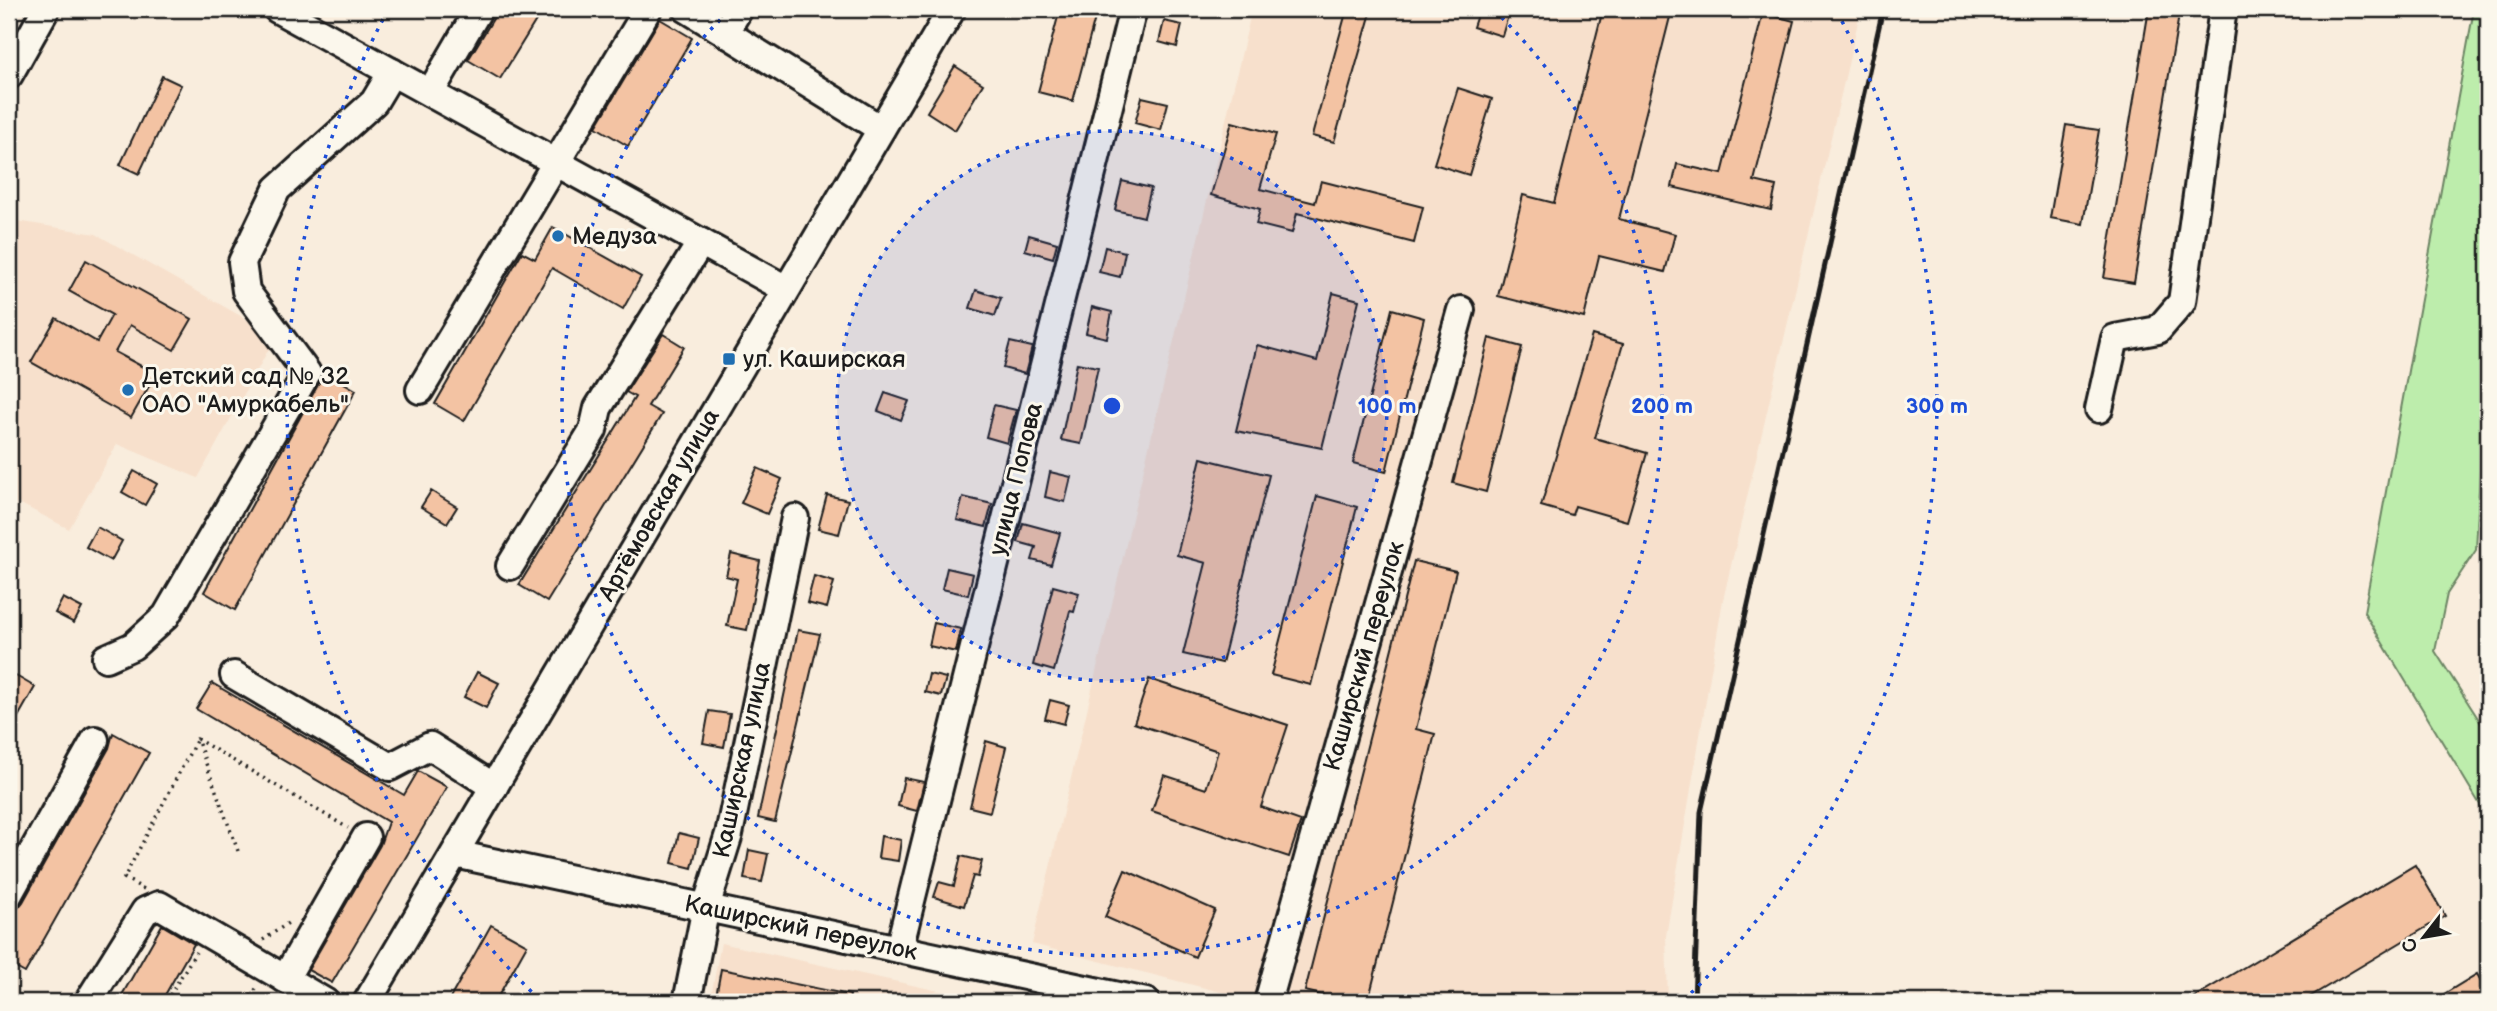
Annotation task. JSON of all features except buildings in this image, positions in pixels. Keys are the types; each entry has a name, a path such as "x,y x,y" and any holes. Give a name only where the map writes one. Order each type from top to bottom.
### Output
{"street":[{"path":"9,75 46,9"},
{"path":"430,93 479,9"},
{"path":"420,390 648,9"},
{"path":"687,9 881,129"},
{"path":"725,32 739,9"},
{"name":"Артёмовская улица","path":"368,1002 952,9"},
{"name":"улица Попова","path":"899,949 1133,9"},
{"path":"2099,409 2115,338 2158,330 2182,302 2223,9"},
{"path":"291,12 392,72 786,289"},
{"path":"106,659 133,646 166,616 307,373 246,291 242,262 276,189 374,102 392,72"},
{"path":"510,566 593,430 598,408 701,242"},
{"name":"Каширский переулок","path":"1268,1002 1461,310"},
{"name":"Каширская улица","path":"687,1002 706,907 729,834 795,517"},
{"path":"234,675 390,767 430,746 494,787"},
{"path":"9,894 95,740"},
{"path":"285,979 358,833"},
{"name":"Каширский переулок","path":"455,854 1146,1002"},
{"path":"88,1002 145,911 159,905 325,1002"}],"path":[{"path":"197,739 358,833"},
{"path":"197,739 238,851"},
{"path":"145,890 124,878 197,739"},
{"path":"257,944 295,918"},
{"path":"182,1002 170,995 207,933"}],"shaded area":[{"path":"1252,9 1861,9 1723,600 1666,936 1668,1002 1260,1002 1032,944"},
{"name":"Детский сад № 32 ОАО \"Амуркабель\"","path":"17,221 96,234 276,336 198,478 117,444 69,529 17,502 9,514 9,237"},
{"path":"721,943 989,1002 710,1002"}],"green space":[{"path":"2474,9 2488,9 2488,310 2476,550 2447,594 2435,651 2488,734 2488,818 2364,612"}],"railway":[{"path":"1694,1002 1701,812 1883,9"}],"place":[{"name":"Медуза","path":"558,236"},
{"name":"ул. Каширская","path":"729,359"},
{"name":"Детский сад № 32 ОАО \"Амуркабель\"","path":"128,390"}]}
